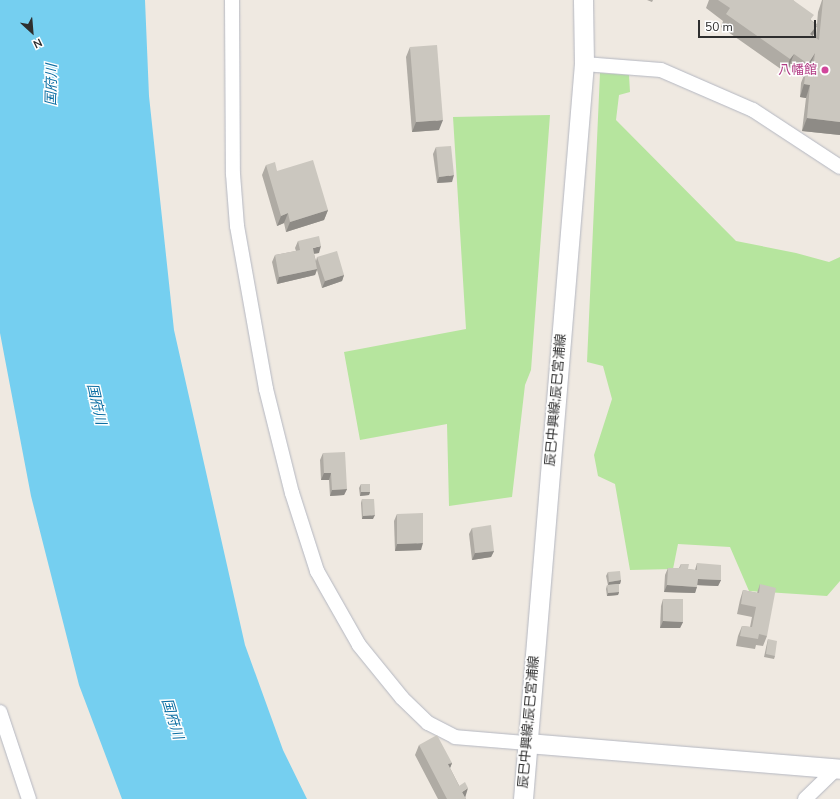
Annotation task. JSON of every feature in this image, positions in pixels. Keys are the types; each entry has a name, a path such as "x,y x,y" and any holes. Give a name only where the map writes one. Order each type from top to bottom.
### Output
{"main road":[{"name":"辰巳中興線;辰巳宮浦線","path":"524,799 527,743 584,64 583,0"},
{"path":"527,743 838,768"}],"street":[{"path":"232,0 233,174 237,226 266,389 292,493 318,571 359,644 402,698 428,723 455,736 527,743"},
{"path":"584,64 661,70 753,110 840,167"},
{"path":"0,712 29,799"},
{"path":"805,799 838,768"}],"green space":[{"path":"600,73 629,75 630,92 619,95 616,120 736,241 796,253 829,262 840,257 840,581 827,596 749,591 730,547 678,544 673,569 630,570 615,484 598,476 594,455 612,399 603,366 587,362"},
{"path":"550,115 531,370 525,385 512,497 449,506 447,424 360,440 344,352 466,329 453,117"}],"water":[{"name":"国府川","path":"0,0 145,0 149,96 174,330 245,645 283,750 307,799 122,799 79,685 31,496 0,333"}],"building":[{"name":"八幡館","path":"718,0 793,0 814,15 810,20 817,25 810,34 819,40 823,0 840,0 840,122 807,118 810,85 804,84 806,70 813,70 815,53 808,64 794,54 790,59 726,14 730,8"},
{"path":"437,45 443,120 416,122 410,47"},
{"path":"451,146 454,175 439,177 436,147"},
{"path":"313,160 328,210 290,222 288,213 281,216 266,165 275,162 277,171"},
{"path":"319,236 321,246 313,248 317,269 279,277 275,255 300,250 298,241"},
{"path":"337,251 344,275 325,281 317,257"},
{"path":"345,452 347,489 332,490 331,473 324,473 323,453"},
{"path":"361,484 370,484 370,492 361,492"},
{"path":"362,499 374,499 375,515 363,516"},
{"path":"423,513 423,543 397,544 397,514"},
{"path":"491,525 494,551 475,553 472,528"},
{"path":"697,563 721,565 721,580 698,579 697,587 667,585 668,568 680,568 681,564 689,564 688,569 697,570"},
{"path":"620,571 621,580 609,582 608,572"},
{"path":"619,584 619,592 608,593 607,585"},
{"path":"760,584 776,588 767,636 759,634 758,639 740,636 742,626 752,627 756,607 741,604 743,590 759,593"},
{"path":"663,599 683,599 683,622 663,621"},
{"path":"768,639 777,641 775,656 766,654"},
{"path":"437,735 452,763 448,764 459,786 465,782 468,788 462,792 466,799 447,799 419,745"}],"place":[{"name":"八幡館","path":"825,70"}]}
